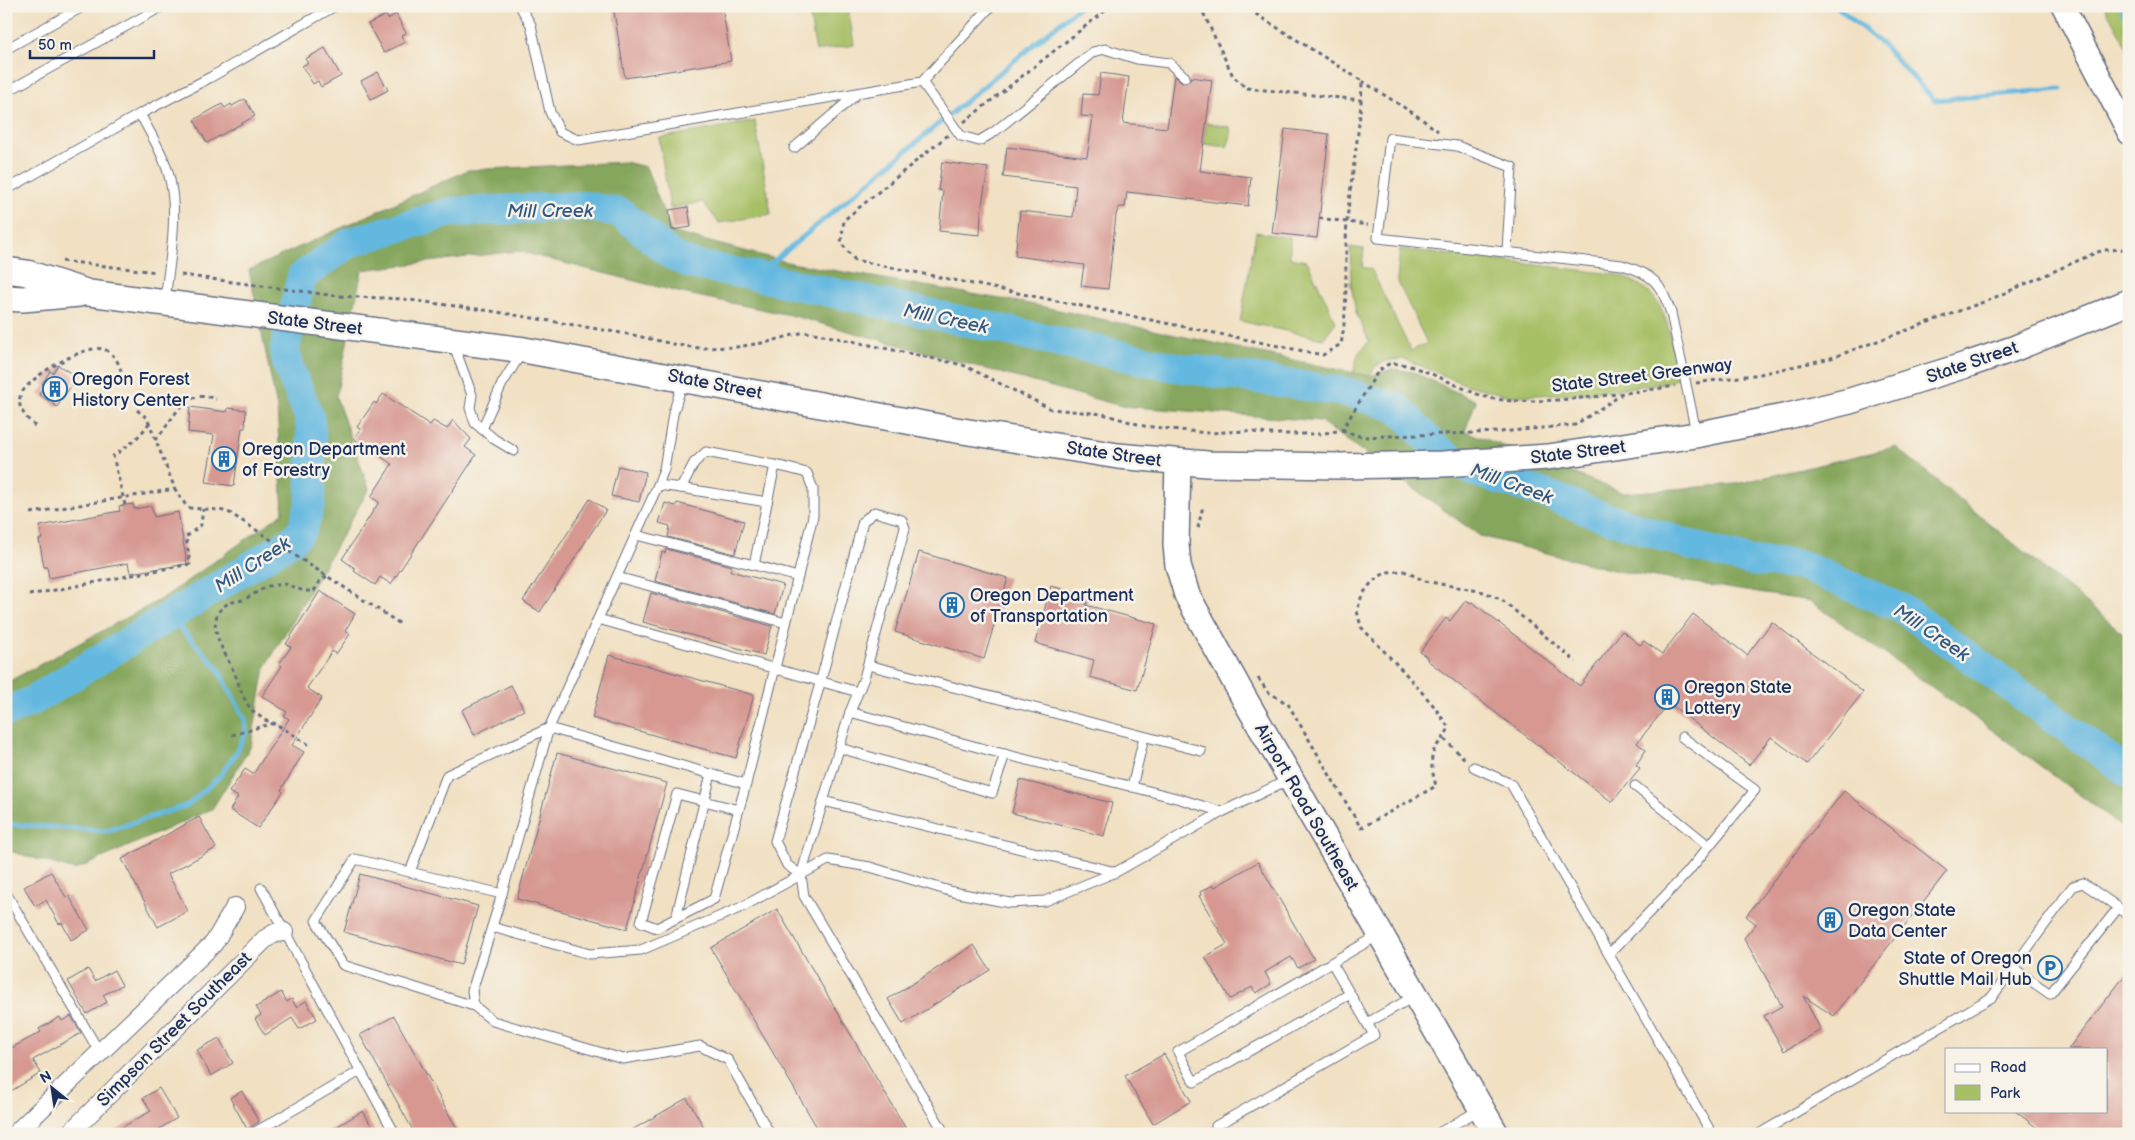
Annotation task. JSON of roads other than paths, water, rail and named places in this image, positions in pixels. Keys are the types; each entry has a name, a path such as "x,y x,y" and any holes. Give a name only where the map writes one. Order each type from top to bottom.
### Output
{"main road":[{"name":"State Street","path":"6,270 27,273 89,293 524,350 684,378 959,431 1118,456 1178,463 1387,467 1494,462 1548,457 1696,435 1788,416 1916,381 2013,349 2129,302"},
{"name":"State Street","path":"6,298 23,299 89,293"},
{"name":"Airport Road Southeast","path":"1178,463 1176,545 1178,565 1187,595 1290,779 1496,1134"}],"street":[{"path":"2063,6 2129,133"},
{"name":"Simpson Street Southeast","path":"15,1134 214,943 235,907"},
{"name":"Simpson Street Southeast","path":"69,1134 265,939 275,933 284,932"}],"lane":[{"path":"6,49 84,6"},
{"path":"6,92 163,6"},
{"path":"6,190 335,6"},
{"path":"520,6 531,25 550,112 560,132 578,140 922,82 991,6"},
{"path":"922,82 961,136 979,141 994,132 1093,52 1105,49 1137,59 1169,63 1185,77"},
{"path":"794,148 858,93"},
{"path":"140,114 159,149 171,184 174,223 165,304"},
{"path":"1507,251 1512,167 1457,146 1390,138 1378,238 1622,265 1643,271 1656,282 1666,297 1677,335 1696,435"},
{"path":"452,340 472,395 470,408 475,423 514,451"},
{"path":"482,429 505,378 524,350"},
{"path":"474,1006 472,991 502,894 549,728 658,485 664,468 673,414 684,378"},
{"path":"681,488 694,463 706,452 775,465 807,474 813,489 813,516 746,784 739,810 714,899 657,928 641,922 677,794 739,810"},
{"path":"754,565 775,465"},
{"path":"658,485 767,502"},
{"path":"801,875 787,864 775,841 821,680 863,521 875,512 902,520 905,528 868,665 850,712 801,875 804,896 945,1134"},
{"path":"636,535 798,577"},
{"path":"617,577 786,623"},
{"path":"598,619 731,656 773,670 821,680 858,692"},
{"path":"868,665 1201,751"},
{"path":"850,712 1222,812"},
{"path":"410,872 447,774 549,728 746,784"},
{"path":"1132,787 1144,736"},
{"path":"1609,954 1687,874 1755,790 1682,737"},
{"path":"840,748 992,793 1005,754"},
{"path":"1474,768 1511,784 1712,1134"},
{"path":"676,918 711,774"},
{"path":"492,927 590,954 641,950 742,907 828,860 870,867 953,892 1010,903 1045,901 1116,872 1222,812 1290,779"},
{"path":"1636,786 1709,846"},
{"path":"824,801 1116,872"},
{"path":"502,894 355,859 316,921 343,965 474,1006 494,1021 623,1059 700,1046 728,1060 770,1134"},
{"path":"1759,1134 1992,997 2073,886 2083,883 2129,916"},
{"path":"261,888 395,1134"},
{"path":"6,893 100,1054"},
{"path":"2013,968 2050,994 2118,908"},
{"path":"1350,994 1194,1082 1178,1052 1381,934"},
{"path":"1216,1126 1374,1036 1332,963"},
{"path":"1367,1023 1416,995"},
{"path":"252,1134 360,1071"},
{"path":"1437,1134 1481,1108"}],"waterway":[{"path":"756,276 1080,6"},
{"path":"1836,6 1883,45 1934,100 2061,89"},
{"path":"2121,6 2129,27"},
{"name":"Mill Creek","path":"6,712 32,701 293,540 303,528 311,501 311,429 309,416 287,363 285,348 302,276 351,242 451,212 585,206 621,213 670,254 691,264 756,276 1175,367 1346,392 1398,408 1438,450 1475,472 1546,494 1596,514 1693,546 1750,561 1801,565 1903,609 2129,773"},
{"path":"6,824 107,831 188,805 220,776 236,753 246,733 245,719 217,667 180,628 176,613"}],"place":[{"name":"Oregon Forest History Center","path":"55,389"},
{"name":"Oregon Department of Forestry","path":"224,459"},
{"name":"Oregon Department of Transportation","path":"952,605"},
{"name":"Oregon State Lottery","path":"1667,697"},
{"name":"Oregon State Data Center","path":"1830,920"},
{"name":"State of Oregon Shuttle Mail Hub","path":"2050,968"}]}
